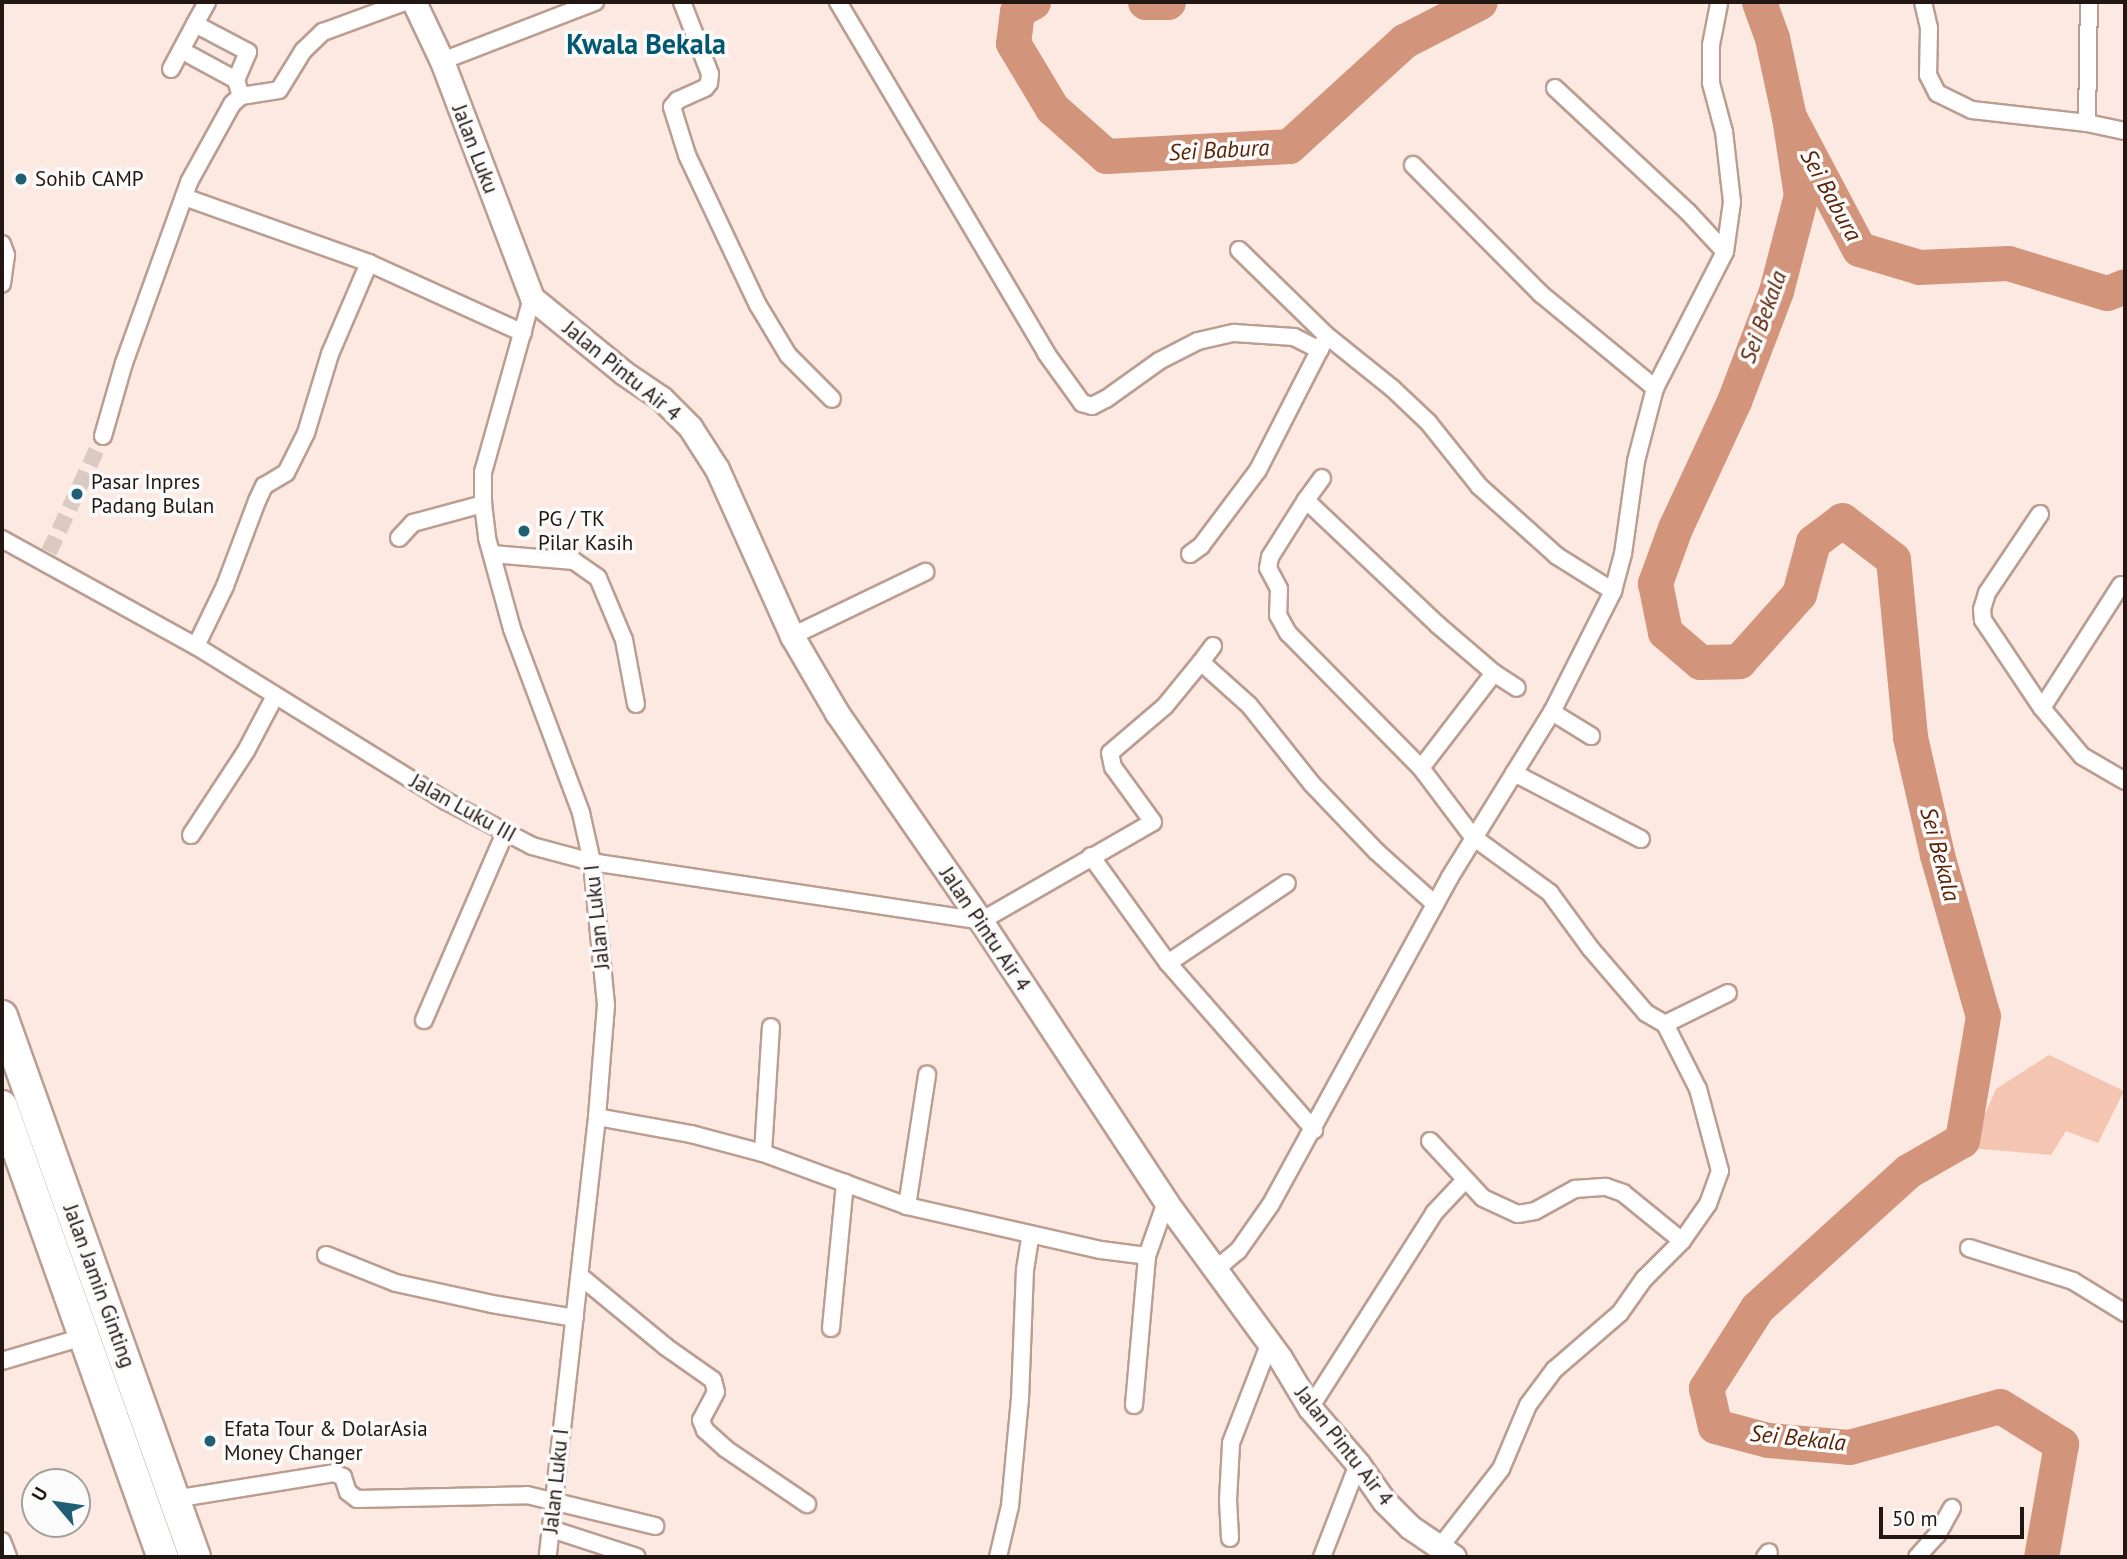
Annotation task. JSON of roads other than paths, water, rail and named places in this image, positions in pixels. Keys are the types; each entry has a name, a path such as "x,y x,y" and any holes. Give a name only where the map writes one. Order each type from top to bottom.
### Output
{"highway":[{"name":"Jalan Jamin Ginting","path":"2,1016 195,1557"},
{"name":"Jalan Jamin Ginting","path":"2,1108 163,1557"}],"main road":[{"name":"Jalan Luku","path":"414,2 442,61 532,298"},
{"name":"Jalan Pintu Air 4","path":"532,298 624,373 661,398 690,427 717,469 792,636 837,713 981,920 1166,1202 1269,1345 1310,1408 1358,1464 1384,1501 1401,1518 1447,1552"}],"street":[{"path":"170,69 207,2"},
{"path":"190,55 239,88 268,94 279,90 303,51 323,32 405,2"},
{"path":"442,61 595,2"},
{"path":"682,2 710,74 705,88 678,100 672,107 687,155 758,305 788,355 832,399"},
{"path":"838,2 1046,353 1082,403 1092,406 1106,399 1159,361 1198,341 1234,332 1323,342"},
{"path":"1923,2 1929,28 1928,75 1937,93 1972,110 2087,123 2125,131"},
{"path":"2087,123 2089,2"},
{"path":"1214,1270 1238,1251 1271,1204 1473,837 1552,712 1613,591 1623,554 1636,461 1655,388 1725,252 1732,202 1724,132 1711,83 1710,44 1719,4"},
{"path":"103,436 124,363 184,197 232,104 248,52 195,24"},
{"path":"1555,88 1688,212 1725,252"},
{"path":"1413,165 1541,294 1655,388"},
{"path":"184,197 369,263 523,332"},
{"path":"2,244 6,255 2,282"},
{"path":"1239,250 1323,342 1392,388 1428,422 1479,486 1538,539 1584,575 1613,591"},
{"path":"195,646 225,586 264,486 286,472 306,433 330,354 369,263"},
{"name":"Jalan Luku I","path":"532,298 486,459 483,504 492,554 512,629 577,801 592,862 606,1005 597,1117 548,1557"},
{"path":"1190,554 1201,546 1258,470 1323,342"},
{"path":"1322,478 1270,557 1268,568 1279,589 1279,615 1288,633 1421,768 1473,837 1550,893 1636,1003 1665,1024 1698,1089 1720,1171 1708,1204 1682,1241 1644,1279 1620,1313 1554,1370 1528,1405 1501,1469 1447,1552"},
{"path":"1306,500 1494,673 1517,688"},
{"path":"399,538 413,523 483,504"},
{"path":"2040,514 1987,593 1982,609 1983,621 2042,708 2082,756 2125,781"},
{"name":"Jalan Luku III","path":"2,539 47,558 446,801 532,846 592,862 981,920"},
{"path":"492,554 575,561 598,578 624,640 636,704"},
{"path":"792,636 925,572"},
{"path":"2042,708 2121,585"},
{"path":"981,920 1153,822 1110,762 1110,753 1165,706 1213,646"},
{"path":"1201,662 1249,705 1312,784 1377,852 1435,904"},
{"path":"1421,768 1494,673"},
{"path":"191,835 246,751 275,696"},
{"path":"1552,712 1591,736"},
{"path":"1514,773 1642,839"},
{"path":"424,1020 505,833"},
{"path":"1091,856 1168,963 1314,1130"},
{"path":"1168,963 1287,883"},
{"path":"1665,1024 1728,993"},
{"path":"763,1153 771,1027"},
{"path":"907,1206 927,1076"},
{"path":"597,1117 691,1134 763,1153 907,1206 1031,1234 1147,1256"},
{"path":"1430,1141 1464,1181 1483,1198 1518,1214 1535,1211 1575,1189 1606,1187 1623,1193 1682,1241"},
{"path":"1310,1408 1434,1213 1464,1181"},
{"path":"831,1328 845,1183"},
{"path":"1135,1405 1147,1256 1166,1202"},
{"path":"998,1557 1010,1506 1020,1399 1025,1270 1031,1234"},
{"path":"1969,1248 2073,1281 2125,1313"},
{"path":"326,1255 396,1283 492,1304 575,1318"},
{"path":"580,1276 666,1347 713,1380 716,1392 701,1420 705,1430 726,1449 807,1504"},
{"path":"2,1361 115,1328"},
{"path":"1230,1538 1230,1443 1269,1345"},
{"path":"1322,1557 1358,1464"},
{"path":"174,1499 334,1473 343,1476 348,1492 357,1499 506,1493 554,1500 655,1526"},
{"path":"1917,1557 1937,1535 1952,1508"},
{"path":"551,1529 637,1557"},
{"path":"2,1541 8,1557"}],"waterway":[{"name":"Sei Babura","path":"1033,2 1017,11 1013,43 1052,108 1106,156 1289,146 1404,41 1480,2"},
{"name":"Sei Babura","path":"1145,2 1168,2"},
{"name":"Sei Babura","path":"1759,2 1772,38 1789,117 1859,249 1919,267 2008,263 2107,293 2125,286"},
{"name":"Sei Bekala","path":"1789,117 1801,195 1776,291 1734,401 1675,528 1655,583 1665,632 1700,662 1739,661 1799,594 1813,542 1842,520 1893,559 1910,737 1937,855 1983,1016 1962,1140 1908,1171 1757,1308 1706,1388 1715,1426 1768,1440 1849,1447 2000,1406 2061,1444 2041,1557"}],"tunnel":[{"path":"49,552 103,436"}],"place":[{"name":"Sohib CAMP","path":"21,179"},
{"name":"Pasar Inpres Padang Bulan","path":"77,494"},
{"name":"PG / TK Pilar Kasih","path":"524,531"},
{"name":"Efata Tour & DolarAsia Money Changer","path":"210,1441"}],"district":[{"name":"Kwala Bekala","path":"646,44"}]}
